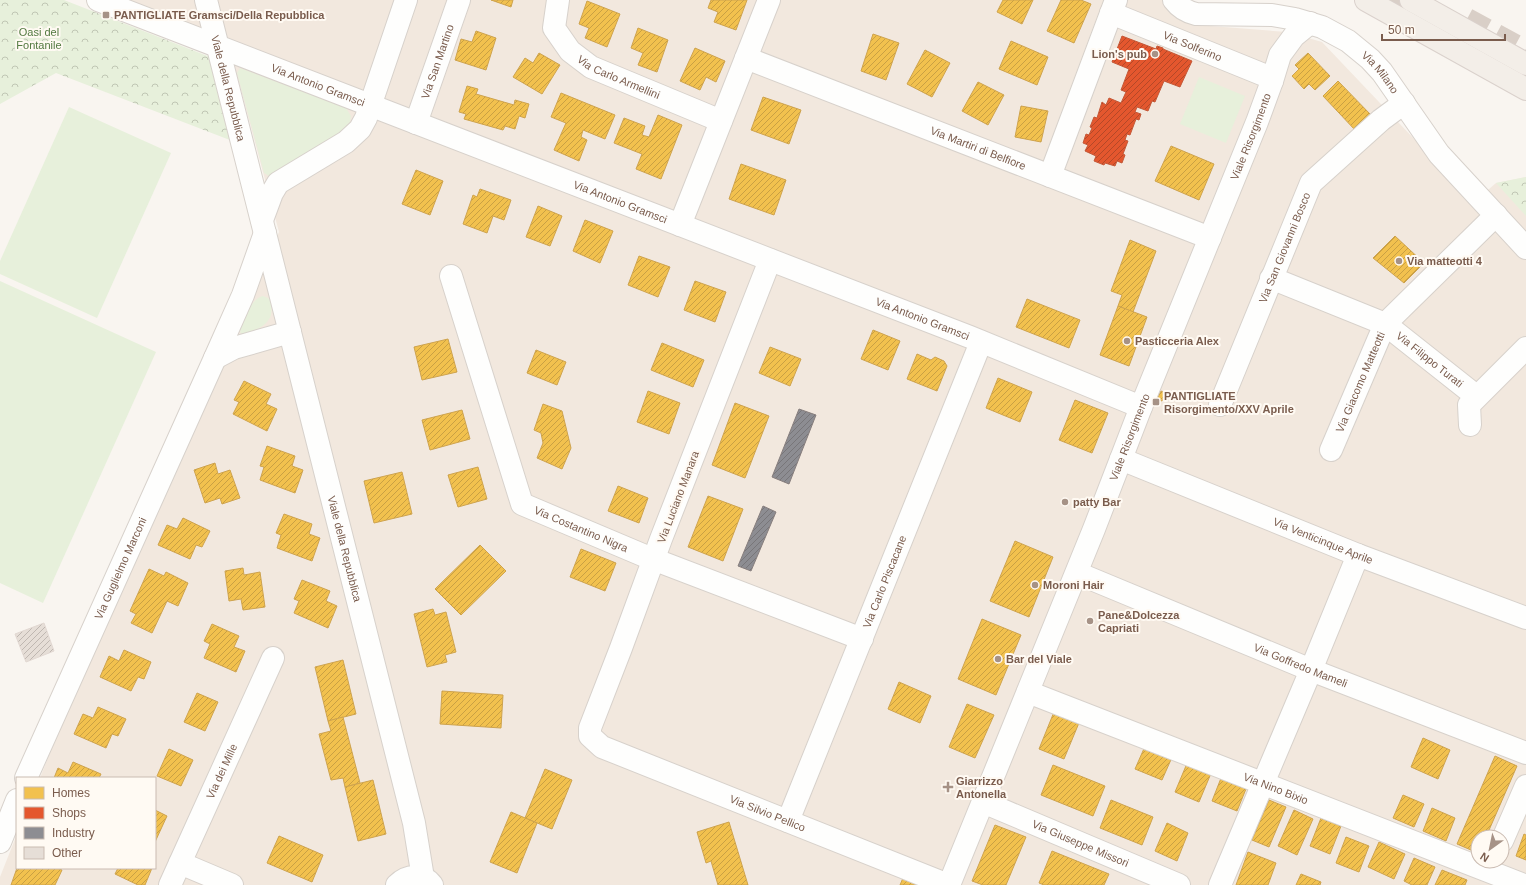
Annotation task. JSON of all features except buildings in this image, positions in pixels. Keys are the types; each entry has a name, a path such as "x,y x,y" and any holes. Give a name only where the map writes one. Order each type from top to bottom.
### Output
{"main road":[{"path":"1366,0 1526,89"},
{"path":"1411,0 1526,64"}],"street":[{"name":"Via Antonio Gramsci","path":"98,0 982,342 1141,407"},
{"name":"Viale della Repubblica","path":"206,0 428,882"},
{"path":"263,226 272,193 278,183 353,137 360,129 366,118 406,0"},
{"name":"Via San Martino","path":"416,124 459,0"},
{"name":"Via Carlo Armellini","path":"558,0 554,28 570,51 591,67 721,121"},
{"path":"680,225 770,0"},
{"name":"Via Milano","path":"1174,0 1182,9 1196,14 1272,16 1295,19 1310,23 1348,41 1370,59 1386,77 1439,154 1526,248"},
{"name":"Via Solferino","path":"1050,176 1114,7 1264,75 1272,81"},
{"name":"Viale Risorgimento","path":"1272,16 1280,55"},
{"name":"Viale Risorgimento","path":"948,885 1028,692 1141,407 1258,122 1280,55 1294,36 1310,23"},
{"name":"Via Martiri di Belfiore","path":"746,58 1210,238"},
{"name":"Via San Giovanni Bosco","path":"1220,405 1311,183 1381,120 1404,102"},
{"path":"251,176 269,183 278,183"},
{"name":"Via Giacomo Matteotti","path":"1332,450 1384,324 1496,215"},
{"name":"Via Guglielmo Marconi","path":"26,777 216,358 243,295 263,226"},
{"name":"Via Luciano Manara","path":"590,736 590,728 770,260"},
{"name":"Via Costantino Nigra","path":"451,276 522,504 654,560 862,639"},
{"name":"Via Filippo Turati","path":"1271,278 1384,324 1476,396"},
{"path":"243,295 257,286 272,288 280,292"},
{"path":"216,358 234,348 290,332"},
{"name":"Via Carlo Piscacane","path":"788,821 982,342"},
{"path":"1470,425 1469,405 1476,396 1526,348"},
{"name":"Via Venticinque Aprile","path":"1121,459 1358,555 1526,618"},
{"path":"1220,885 1358,555"},
{"name":"Via Goffredo Mameli","path":"1076,573 1311,670 1526,753"},
{"name":"Via dei Mille","path":"170,885 273,658"},
{"name":"Via Nino Bixio","path":"1028,692 1524,885"},
{"name":"Via Silvio Pellico","path":"590,736 602,747 948,885"},
{"path":"1507,829 1526,786"},
{"path":"0,842 16,802"},
{"name":"Via Giuseppe Missori","path":"983,802 1179,885"},
{"path":"180,863 232,885"},
{"path":"397,885 402,880 409,877 416,877 428,882"}],"shaded area":[{"path":"121,0 1166,0 1170,12 1198,25 1287,32 1322,42 1474,202 1496,183 1526,177 1526,885 0,885 0,877 16,837 16,869 156,869 156,777 40,777 68,707 279,232 229,45"}],"green space":[{"name":"Oasi del Fontanile","path":"0,0 64,0 210,57 235,142 56,73 0,104"},
{"path":"240,68 346,108 351,116 348,132 275,178 269,176 264,173 237,73"},
{"path":"1199,77 1245,96 1226,143 1180,124"},
{"path":"69,107 171,153 97,318 0,274 0,261"},
{"path":"1526,177 1526,216 1496,183"},
{"path":"0,281 156,352 43,603 0,583"},
{"path":"263,296 272,302 271,315 269,319 263,326 241,334 240,331 248,310 254,301"}],"tunnel":[{"path":"1389,0 1432,23"},
{"path":"1467,19 1526,51"}],"place":[{"name":"PANTIGLIATE Gramsci/Della Repubblica","path":"106,15"},
{"name":"Lion's pub","path":"1155,54"},
{"name":"Via matteotti 4","path":"1399,261"},
{"name":"Pasticceria Alex","path":"1127,341"},
{"name":"PANTIGLIATE Risorgimento/XXV Aprile","path":"1156,402"},
{"name":"patty Bar","path":"1065,502"},
{"name":"Moroni Hair","path":"1035,585"},
{"name":"Pane&Dolcezza Capriati","path":"1090,621"},
{"name":"Bar del Viale","path":"998,659"},
{"name":"Giarrizzo Antonella","path":"948,787"}]}
